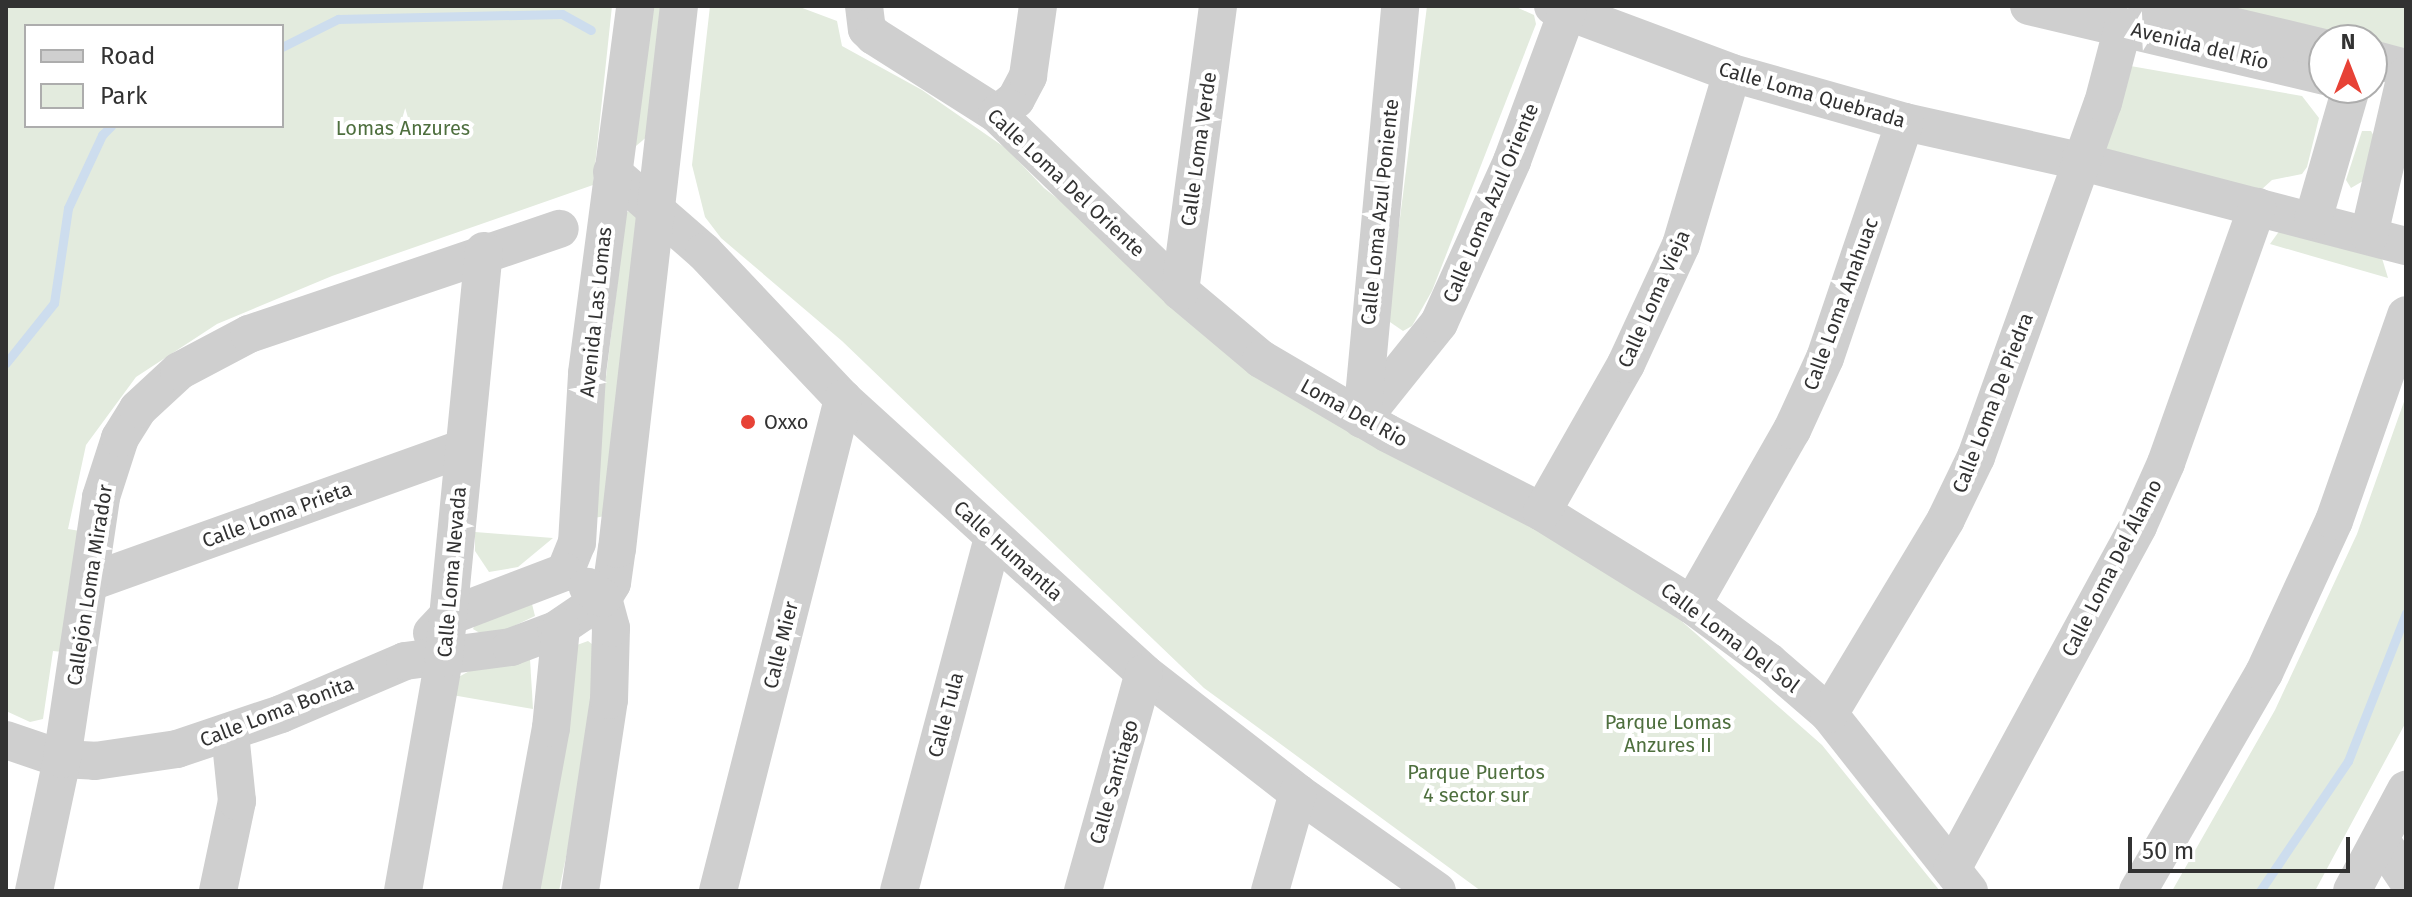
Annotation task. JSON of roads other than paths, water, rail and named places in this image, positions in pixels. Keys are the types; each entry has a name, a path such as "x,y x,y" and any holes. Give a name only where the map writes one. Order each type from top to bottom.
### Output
{"street":[{"name":"Avenida Las Lomas","path":"565,572 577,543 587,373 635,6"},
{"path":"603,598 612,583 617,549 679,6"},
{"path":"997,114 1016,99 1028,76 1038,6"},
{"name":"Calle Loma Verde","path":"1180,291 1218,6"},
{"name":"Calle Loma Azul Poniente","path":"1362,419 1400,6"},
{"name":"Avenida del Río","path":"2029,6 2135,17 2308,45"},
{"name":"Calle Loma Azul Oriente","path":"1362,419 1439,323 1506,174 1560,9"},
{"name":"Calle Loma Quebrada","path":"1560,9 1732,73 1905,122 2079,161 2406,246"},
{"name":"Avenida del Río","path":"2135,17 2308,71"},
{"name":"Calle Loma De Piedra","path":"1829,714 1946,519 1976,457 2079,161 2135,17"},
{"name":"Calle Loma Del Oriente","path":"865,18 997,114 1180,291"},
{"name":"Calle Loma Vieja","path":"1542,512 1626,364 1681,245 1732,73"},
{"path":"2369,235 2398,84"},
{"path":"2313,220 2346,104"},
{"name":"Calle Loma Anahuac","path":"1692,605 1792,430 1825,358 1905,122"},
{"name":"Calle Humantla","path":"612,172 654,205 843,399 1144,673 1298,793 1437,891"},
{"name":"Calle Loma Del Álamo","path":"1960,880 2138,526 2166,463 2257,207"},
{"name":"Callejón Loma Mirador","path":"34,891 62,759 111,464 138,409 157,387 249,334 484,251 560,229"},
{"name":"Calle Loma Nevada","path":"403,891 444,658 484,251"},
{"name":"Loma Del Rio","path":"1180,291 1261,359 1362,419 1542,512"},
{"path":"2138,891 2264,673 2334,521 2406,315"},
{"name":"Calle Mier","path":"728,888 843,399"},
{"name":"Calle Loma Prieta","path":"90,582 464,448"},
{"name":"Calle Loma Del Sol","path":"1542,512 1692,605 1829,714 1960,880"},
{"name":"Calle Tula","path":"899,891 993,538"},
{"path":"565,572 603,598 611,628 609,700 580,891"},
{"name":"Calle Loma Bonita","path":"405,661 447,617 565,572"},
{"name":"Calle Loma Bonita","path":"6,740 62,759 133,757 230,733 405,661 511,647 561,627 603,598"},
{"path":"521,891 551,728 561,627"},
{"name":"Calle Santiago","path":"1083,891 1144,673"},
{"path":"218,891 237,801 230,733"},
{"path":"2352,891 2382,842 2406,790"},
{"path":"1270,891 1298,793"},
{"path":"2382,842 2406,878"}],"waterway":[{"path":"284,46 338,19 562,14 591,30"},
{"path":"6,363 54,303 68,208 102,135 109,128"},
{"path":"2260,891 2348,761 2406,613"}],"place":[{"name":"Oxxo","path":"748,422"}],"park label":[{"name":"Lomas Anzures","path":"403,128"},
{"name":"Parque Lomas Anzures II","path":"1668,734"},
{"name":"Parque Puertos 4 sector sur","path":"1476,784"}]}
